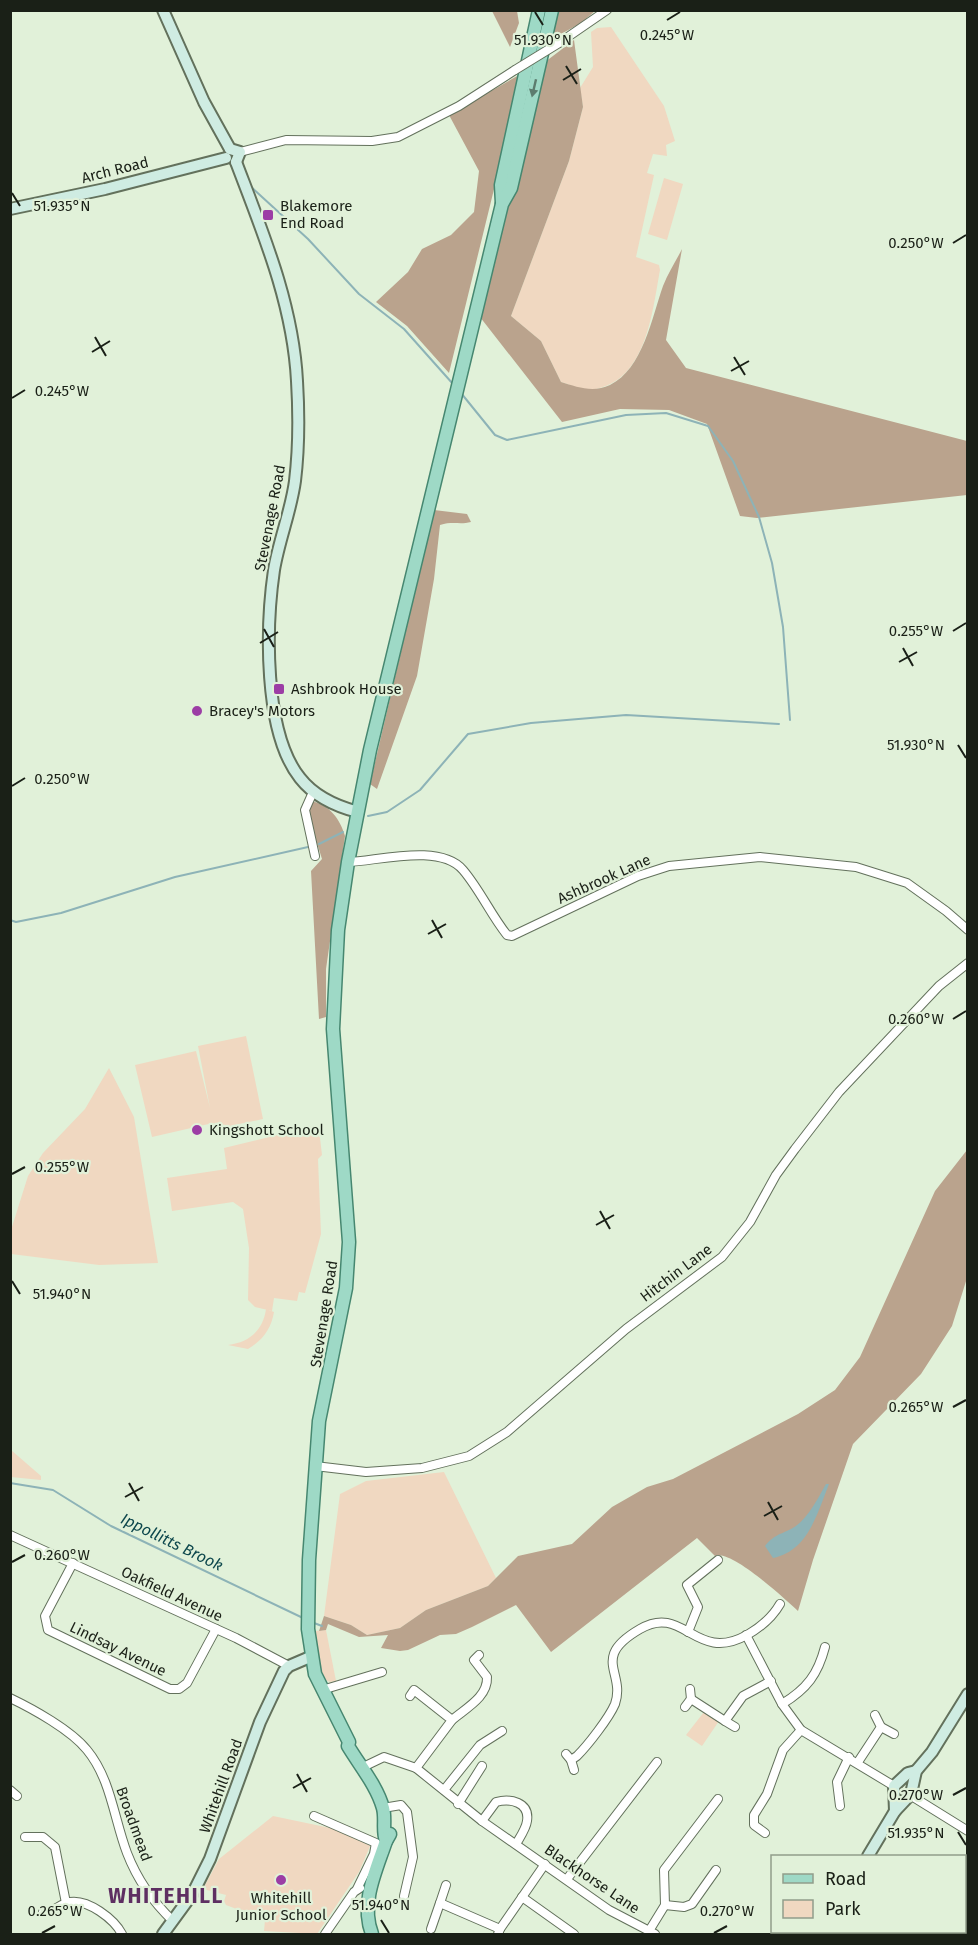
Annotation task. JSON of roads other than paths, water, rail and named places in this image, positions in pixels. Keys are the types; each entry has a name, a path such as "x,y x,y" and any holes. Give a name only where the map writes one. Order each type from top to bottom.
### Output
{"main road":[{"path":"502,204 501,185 538,10"},
{"path":"502,204 511,188 552,10"},
{"name":"Stevenage Road","path":"387,1807 354,1743 349,1742 322,1690 310,1657 309,1560 319,1421 346,1288 350,1242 333,1029 338,930 358,812 452,403 502,204"},
{"path":"372,1935 367,1911 371,1888 386,1840 392,1829 387,1807"}],"street":[{"name":"Stevenage Road","path":"163,10 199,93 233,155 280,282 291,326 297,380 298,424 294,482 271,597 269,665 286,754 300,778 313,792 329,802 358,812"},
{"path":"233,155 286,140 372,141 398,137 459,106 560,43 607,10"},
{"name":"Arch Road","path":"10,209 105,189 233,155"},
{"path":"313,792 304,810 315,856"},
{"name":"Ashbrook Lane","path":"348,862 412,854 452,861 462,869 507,935 512,936 638,876 669,866 760,857 856,867 907,883 946,910 968,930"},
{"name":"Hitchin Lane","path":"315,1466 366,1472 422,1468 470,1456 507,1432 643,1315 722,1257 750,1222 776,1175 839,1092 939,986 968,963"},
{"name":"Oakfield Avenue","path":"10,1535 274,1656 289,1666"},
{"path":"688,1632 698,1607 682,1586 718,1560"},
{"name":"Lindsay Avenue","path":"73,1563 45,1616 48,1630 170,1689 179,1689 187,1683 216,1629"},
{"path":"574,1770 568,1757 580,1754 615,1703 612,1663 622,1641 641,1628 655,1623 669,1623 708,1642 720,1645 747,1635 766,1622 780,1604"},
{"path":"747,1635 782,1704 801,1730 858,1762 968,1831"},
{"path":"782,1704 804,1689 815,1677 825,1647"},
{"path":"289,1666 310,1657"},
{"path":"416,1768 452,1720 482,1695 487,1685 486,1673 474,1660"},
{"name":"Whitehill Road","path":"164,1935 193,1893 210,1859 260,1722 289,1666"},
{"path":"322,1690 382,1672"},
{"path":"725,1721 739,1700 771,1681"},
{"path":"685,1707 691,1699 690,1689"},
{"path":"414,1690 452,1720"},
{"path":"869,1855 915,1771 932,1752 968,1694"},
{"name":"Broadmead","path":"10,1698 40,1713 87,1749 109,1792 131,1861 145,1888 172,1921"},
{"path":"691,1699 735,1727"},
{"path":"875,1715 881,1727 894,1734"},
{"path":"858,1762 881,1727"},
{"path":"765,1833 754,1824 754,1815 767,1794 783,1750 801,1730"},
{"path":"444,1790 480,1745 502,1731"},
{"name":"Blackhorse Lane","path":"365,1766 384,1757 416,1768 458,1804 609,1910 652,1933"},
{"path":"840,1806 837,1782 849,1757"},
{"path":"567,1879 657,1762"},
{"path":"458,1804 482,1766"},
{"path":"10,1790 17,1796"},
{"path":"482,1821 496,1802 509,1799 522,1805 528,1814 527,1824 516,1844"},
{"path":"652,1933 665,1905 664,1870 718,1799"},
{"path":"387,1807 403,1806 408,1815 413,1863 404,1896"},
{"path":"314,1816 376,1843 374,1854 357,1889 325,1935"},
{"path":"25,1837 43,1837 55,1847 66,1903"},
{"path":"440,1903 499,1932 545,1864"},
{"path":"665,1905 684,1907 692,1904 716,1870"},
{"path":"430,1929 446,1885"},
{"path":"357,1889 371,1888"},
{"path":"522,1897 574,1935"},
{"path":"43,1912 54,1912 66,1903 74,1902 109,1916 122,1935"}],"water":[{"path":"826,1484 829,1484 810,1530 795,1548 773,1558 765,1546 774,1537 802,1521 812,1509"}],"waterway":[{"path":"175,49 199,104 221,144"},
{"path":"249,185 308,239 359,294 404,329 453,384"},
{"path":"461,393 495,435 507,440 626,415 666,413 708,426 733,461 759,517 772,563 783,627 790,720"},
{"path":"368,816 387,812 420,790 468,734 531,723 626,715 779,724"},
{"path":"319,844 343,832"},
{"path":"10,920 16,922 61,913 175,877 308,847"},
{"name":"Ippollitts Brook","path":"10,1483 53,1490 111,1526 303,1618"},
{"name":"Ippollitts Brook","path":"314,1623 322,1626"}],"place":[{"name":"Blakemore End Road","path":"268,215"},
{"name":"Ashbrook House","path":"279,689"},
{"name":"Bracey's Motors","path":"197,711"},
{"name":"Kingshott School","path":"197,1130"},
{"name":"Whitehill Junior School","path":"281,1880"}],"district":[{"name":"WHITEHILL","path":"166,1896"}]}
